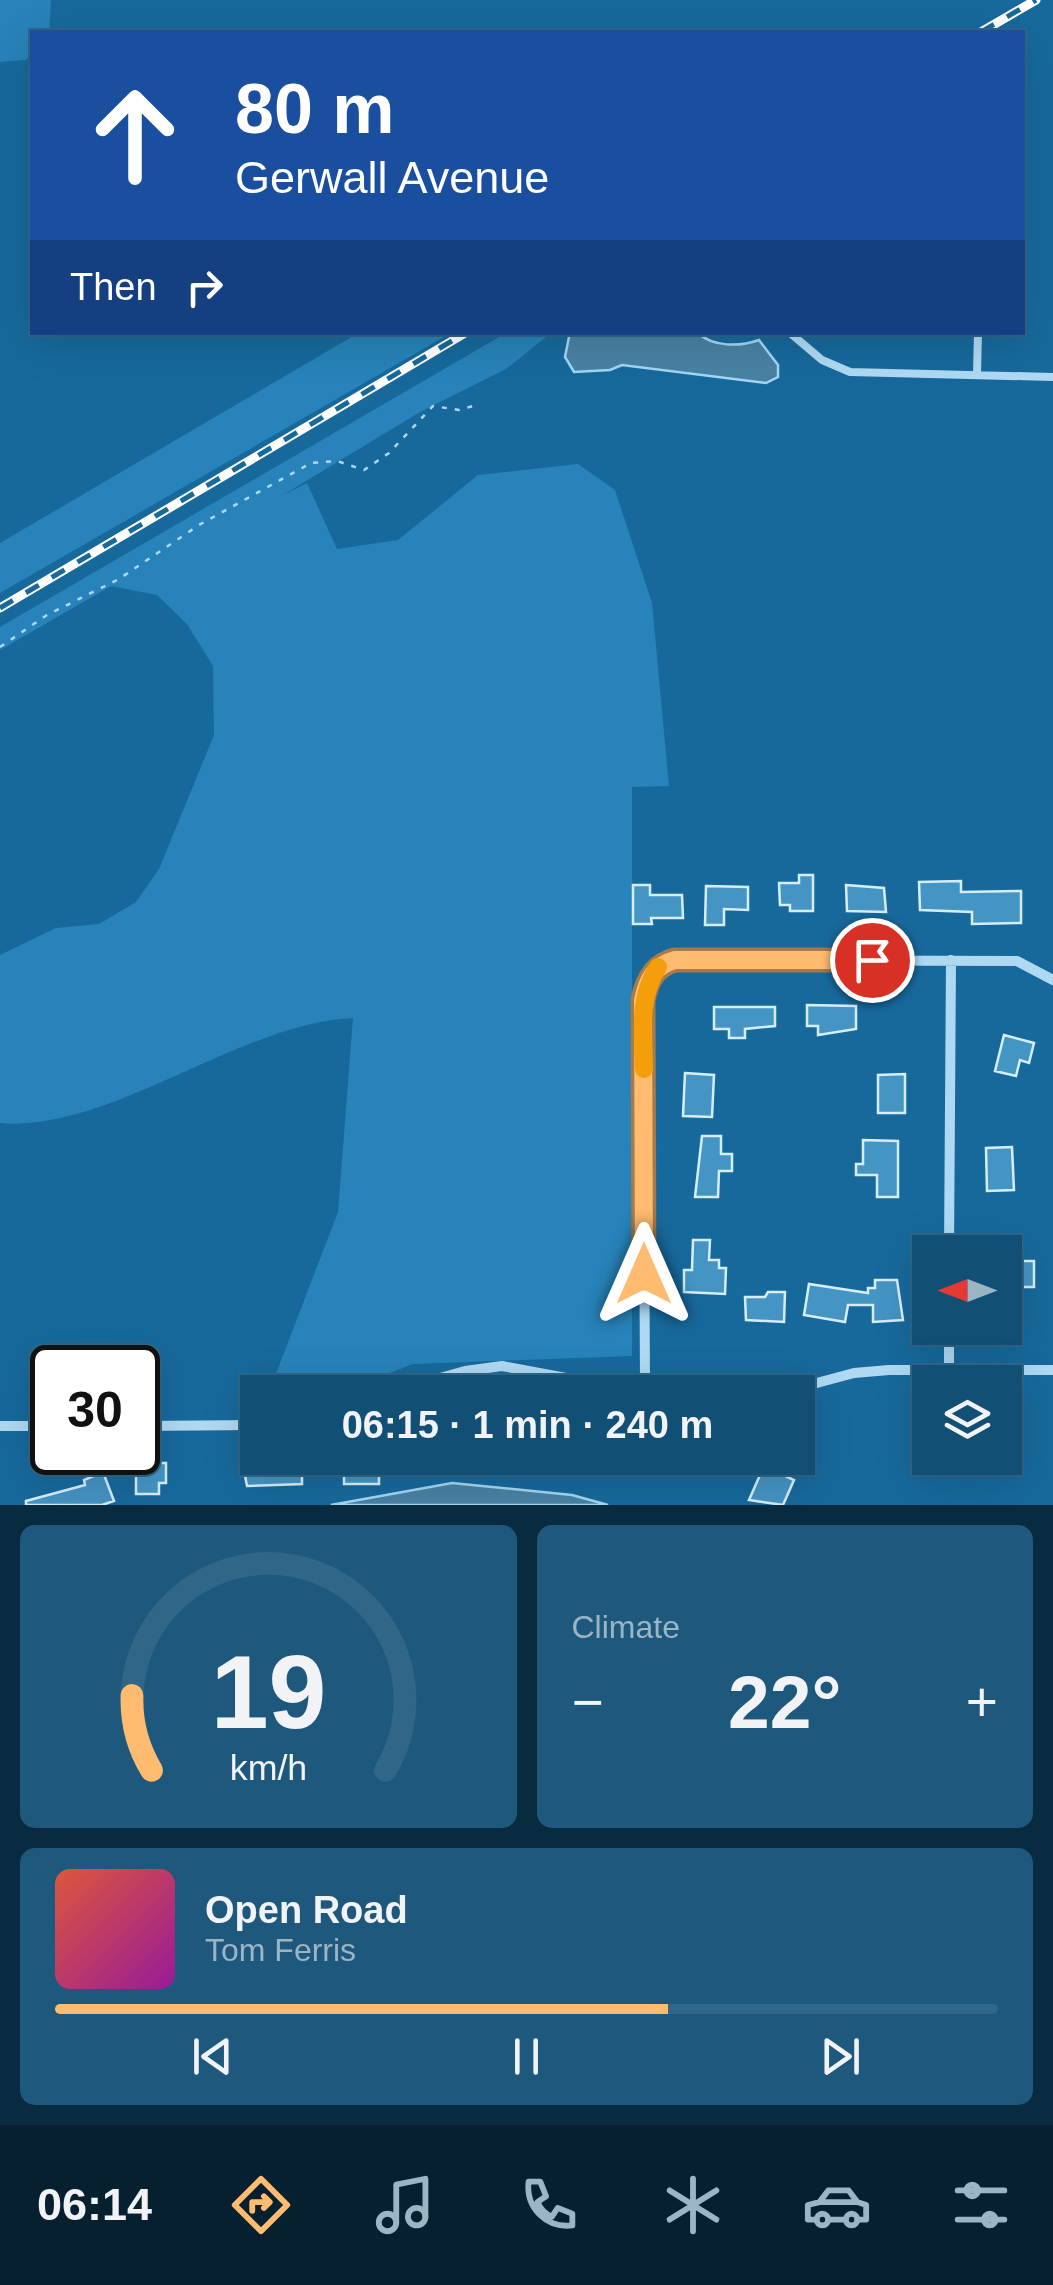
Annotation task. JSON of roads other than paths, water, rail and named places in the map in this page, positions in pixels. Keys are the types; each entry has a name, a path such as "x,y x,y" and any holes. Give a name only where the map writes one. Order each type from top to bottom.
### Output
{"street":[{"path":"949,1235 950,960"},
{"path":"645,1375 646,986 666,962 1017,961 1053,980"},
{"path":"454,1375 502,1366 550,1375"},
{"path":"1022,1370 1053,1370"},
{"path":"815,1383 854,1373 912,1371"},
{"path":"0,1426 30,1426"},
{"path":"160,1426 240,1426"}],"lane":[{"path":"793,335 822,360 850,372 1053,376"},
{"path":"977,374 978,335"}],"railway":[{"path":"984,30 1036,0"},
{"path":"0,608 462,335"}]}
